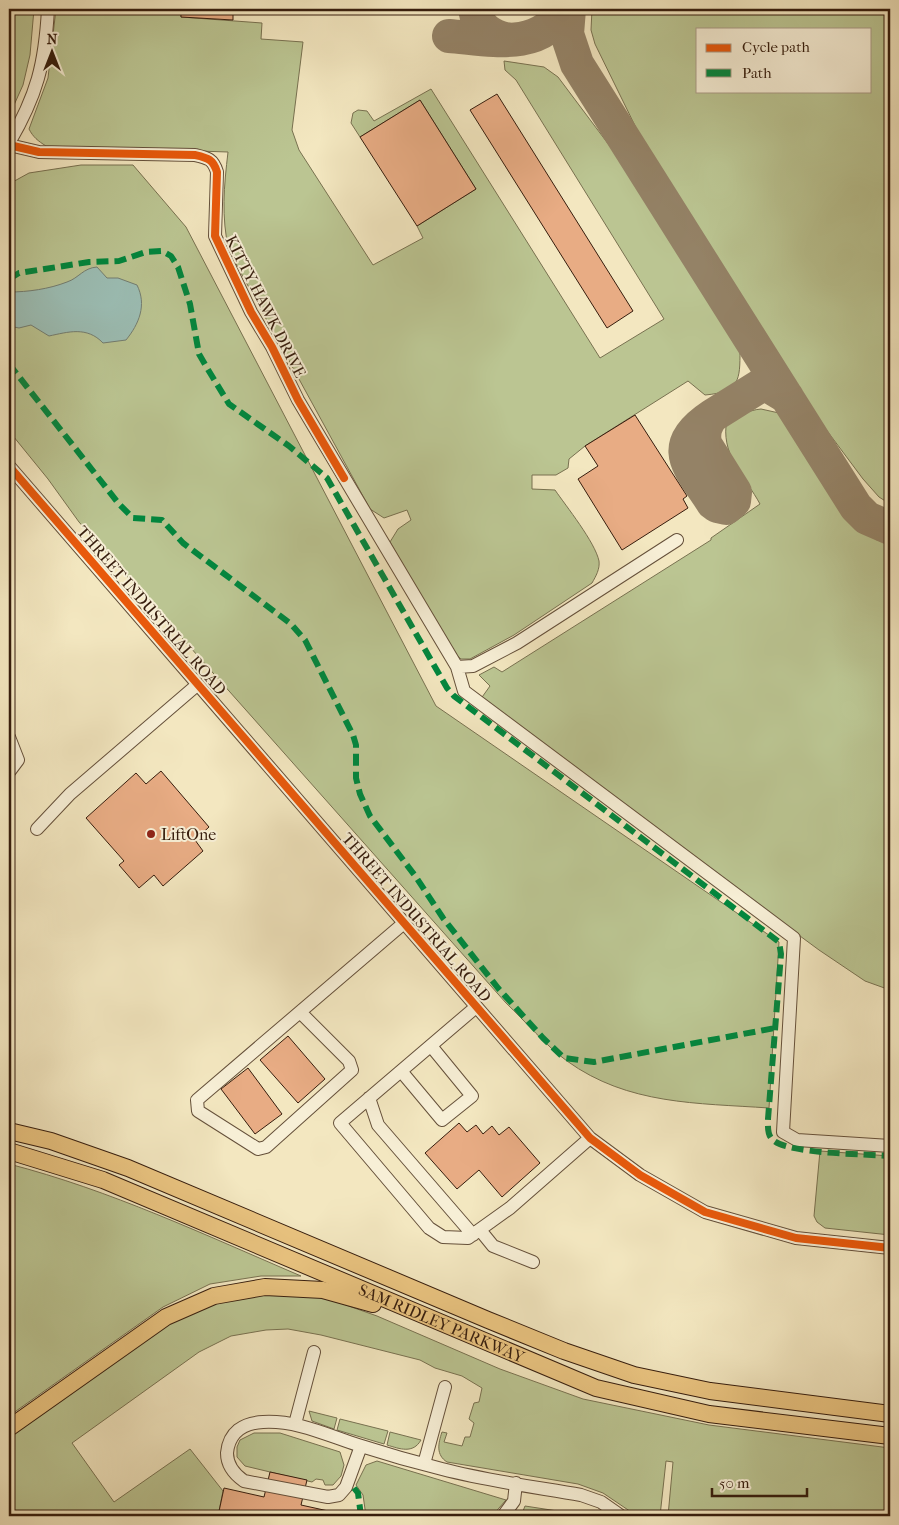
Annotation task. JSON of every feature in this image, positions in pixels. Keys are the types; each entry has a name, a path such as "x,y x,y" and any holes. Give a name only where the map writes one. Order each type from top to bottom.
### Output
{"main road":[{"name":"SAM RIDLEY PARKWAY","path":"9,1132 51,1141 128,1168 496,1324 564,1351 634,1375 710,1391 890,1414"},
{"name":"SAM RIDLEY PARKWAY","path":"9,1151 103,1180 433,1321 596,1388 709,1414 890,1436"},
{"path":"9,1428 166,1317 214,1296 265,1287 322,1290 433,1321"}],"street":[{"path":"10,138 28,110 38,84 48,9"},
{"name":"KITTY HAWK DRIVE","path":"10,138 39,152 195,155 209,158 214,162 217,180 215,236 251,312 272,347 298,400 457,667"},
{"name":"THREET INDUSTRIAL ROAD","path":"9,466 590,1138 640,1175 705,1212 796,1238 890,1248"},
{"path":"677,540 517,643 473,666 457,667 464,691 794,938 783,1132 797,1140 890,1146"},
{"path":"37,829 70,794 198,685"},
{"path":"9,737 18,760 9,772"},
{"path":"300,1012 349,1061 352,1070 266,1147 258,1149 198,1111 197,1100 404,923"},
{"path":"476,1007 340,1123 429,1228 442,1237 468,1238 510,1208 590,1138"},
{"path":"401,1071 442,1120 472,1096 431,1046"},
{"path":"369,1098 378,1125 476,1232 493,1246 533,1262"},
{"path":"295,1424 314,1352"},
{"path":"424,1464 445,1387"},
{"path":"361,1446 346,1487 339,1495 328,1497 244,1481 236,1475 227,1457 228,1444 233,1432 242,1426 262,1422 295,1424 424,1464 469,1475 581,1495 601,1502 621,1516"},
{"path":"503,1516 514,1501 516,1483"}],"green space":[{"path":"9,9 34,9 30,55 23,85 14,105 9,107"},
{"path":"56,9 181,9 181,17 262,23 261,39 303,42 292,130 299,150 373,265 423,238 417,226 476,189 420,100 360,137 351,123 353,113 358,110 367,111 374,121 431,89 600,358 664,319 516,80 505,70 504,61 544,67 558,77 627,169 740,350 736,383 725,391 705,395 688,381 585,446 569,459 568,468 556,475 532,475 532,489 555,490 592,544 599,564 592,583 514,635 470,659 461,659 454,653 390,542 398,529 411,520 407,510 384,518 370,509 229,251 224,214 224,189 228,152 46,146 36,139 29,129 48,78"},
{"path":"592,9 890,9 890,504 879,497 863,479 816,416 642,140 595,44 591,30"},
{"path":"81,165 133,165 186,227 436,706 779,942 769,1108 690,1103 639,1094 614,1086 590,1075 567,1061 551,1048 506,1003 79,522 48,479 9,431 9,184 29,173"},
{"path":"761,409 779,413 853,526 877,540 890,544 890,990 865,981 819,950 480,700 490,686 479,675 494,667 502,672 711,540 711,538 760,504 732,458 728,448 726,426 742,414"},
{"path":"820,1151 890,1156 890,1235 825,1228 817,1222 814,1216"},
{"path":"9,1164 120,1200 193,1229 301,1276 261,1276 210,1284 163,1307 9,1416"},
{"path":"278,1293 326,1298 377,1316 500,1369 583,1399 709,1425 890,1448 890,1516 668,1516 673,1462 666,1461 660,1516 637,1516 603,1493 578,1484 447,1462 441,1456 439,1449 442,1432 447,1433 444,1442 462,1446 465,1437 470,1437 474,1423 469,1419 474,1403 479,1402 482,1388 462,1376 435,1368 420,1360 321,1335 288,1329 266,1330 231,1336 199,1352 72,1443 114,1502 190,1449 223,1491 218,1516 9,1516 9,1437 153,1333 183,1315 230,1297"},
{"path":"309,1411 337,1418 334,1429 312,1421"},
{"path":"340,1419 388,1431 384,1444 337,1430"},
{"path":"390,1432 421,1440 410,1449 397,1448 387,1445"},
{"path":"254,1433 280,1433 340,1452 344,1465 341,1476 333,1485 325,1485 323,1480 316,1479 312,1482 245,1466 237,1457 237,1447 240,1440"},
{"path":"377,1461 506,1500 492,1516 366,1516 363,1495 356,1485 366,1465"},
{"path":"525,1506 577,1514 582,1516 521,1516"}],"water":[{"path":"97,267 107,278 118,278 137,285 140,292 141,307 138,321 126,340 103,343 84,332 70,332 49,336 31,325 19,328 9,326 9,292 53,287 71,280 88,269"}],"building":[{"path":"181,9 233,9 233,20 181,17"},
{"path":"497,94 633,311 607,328 470,110"},
{"path":"420,100 476,189 417,226 360,137"},
{"path":"635,415 687,496 683,499 688,508 622,550 578,479 598,466 585,446"},
{"name":"LiftOne","path":"161,771 209,827 195,840 203,851 163,886 154,875 139,888 119,865 124,861 86,818 136,773 146,784"},
{"path":"288,1036 325,1079 298,1103 260,1060"},
{"path":"248,1068 282,1114 255,1134 221,1089"},
{"path":"459,1123 467,1132 476,1125 483,1134 492,1126 499,1135 509,1127 540,1163 502,1197 479,1170 457,1189 425,1153"},
{"path":"270,1472 307,1480 301,1505 342,1514 341,1516 218,1516 224,1488 264,1497"}],"taxiway":[{"path":"475,9 479,22 487,31 497,37 510,40"},
{"path":"449,36 497,40 513,40 528,37 542,32 554,23 563,9"},
{"path":"569,9 567,34 577,64 856,507 867,518 890,528"},
{"path":"712,416 698,427 689,438 686,458 690,468 713,503 726,508 734,501 735,492 705,444 704,433 708,423 712,416 760,386 769,386 787,397"}],"marked path":[{"path":"9,279 19,273 89,262 119,261 146,252 162,251 171,256 178,267 190,304 199,354 229,404 289,446 327,478 447,688 454,696 779,942 781,954 768,1119 768,1130 771,1138 781,1145 810,1151 890,1156"},
{"path":"9,364 119,504 133,518 162,520 183,543 291,624 305,640 353,735 356,745 356,778 360,794 370,816 416,877 443,918 498,988 543,1038 564,1058 594,1062 775,1028"},
{"path":"354,1488 358,1493 361,1516"}],"cycle path":[{"path":"9,145 39,152 195,155 207,158 212,162 217,172 215,236 251,312 272,347 298,400 344,478"},
{"path":"9,466 590,1138 640,1175 705,1212 796,1238 890,1248"}],"place":[{"name":"LiftOne","path":"151,834"}]}
